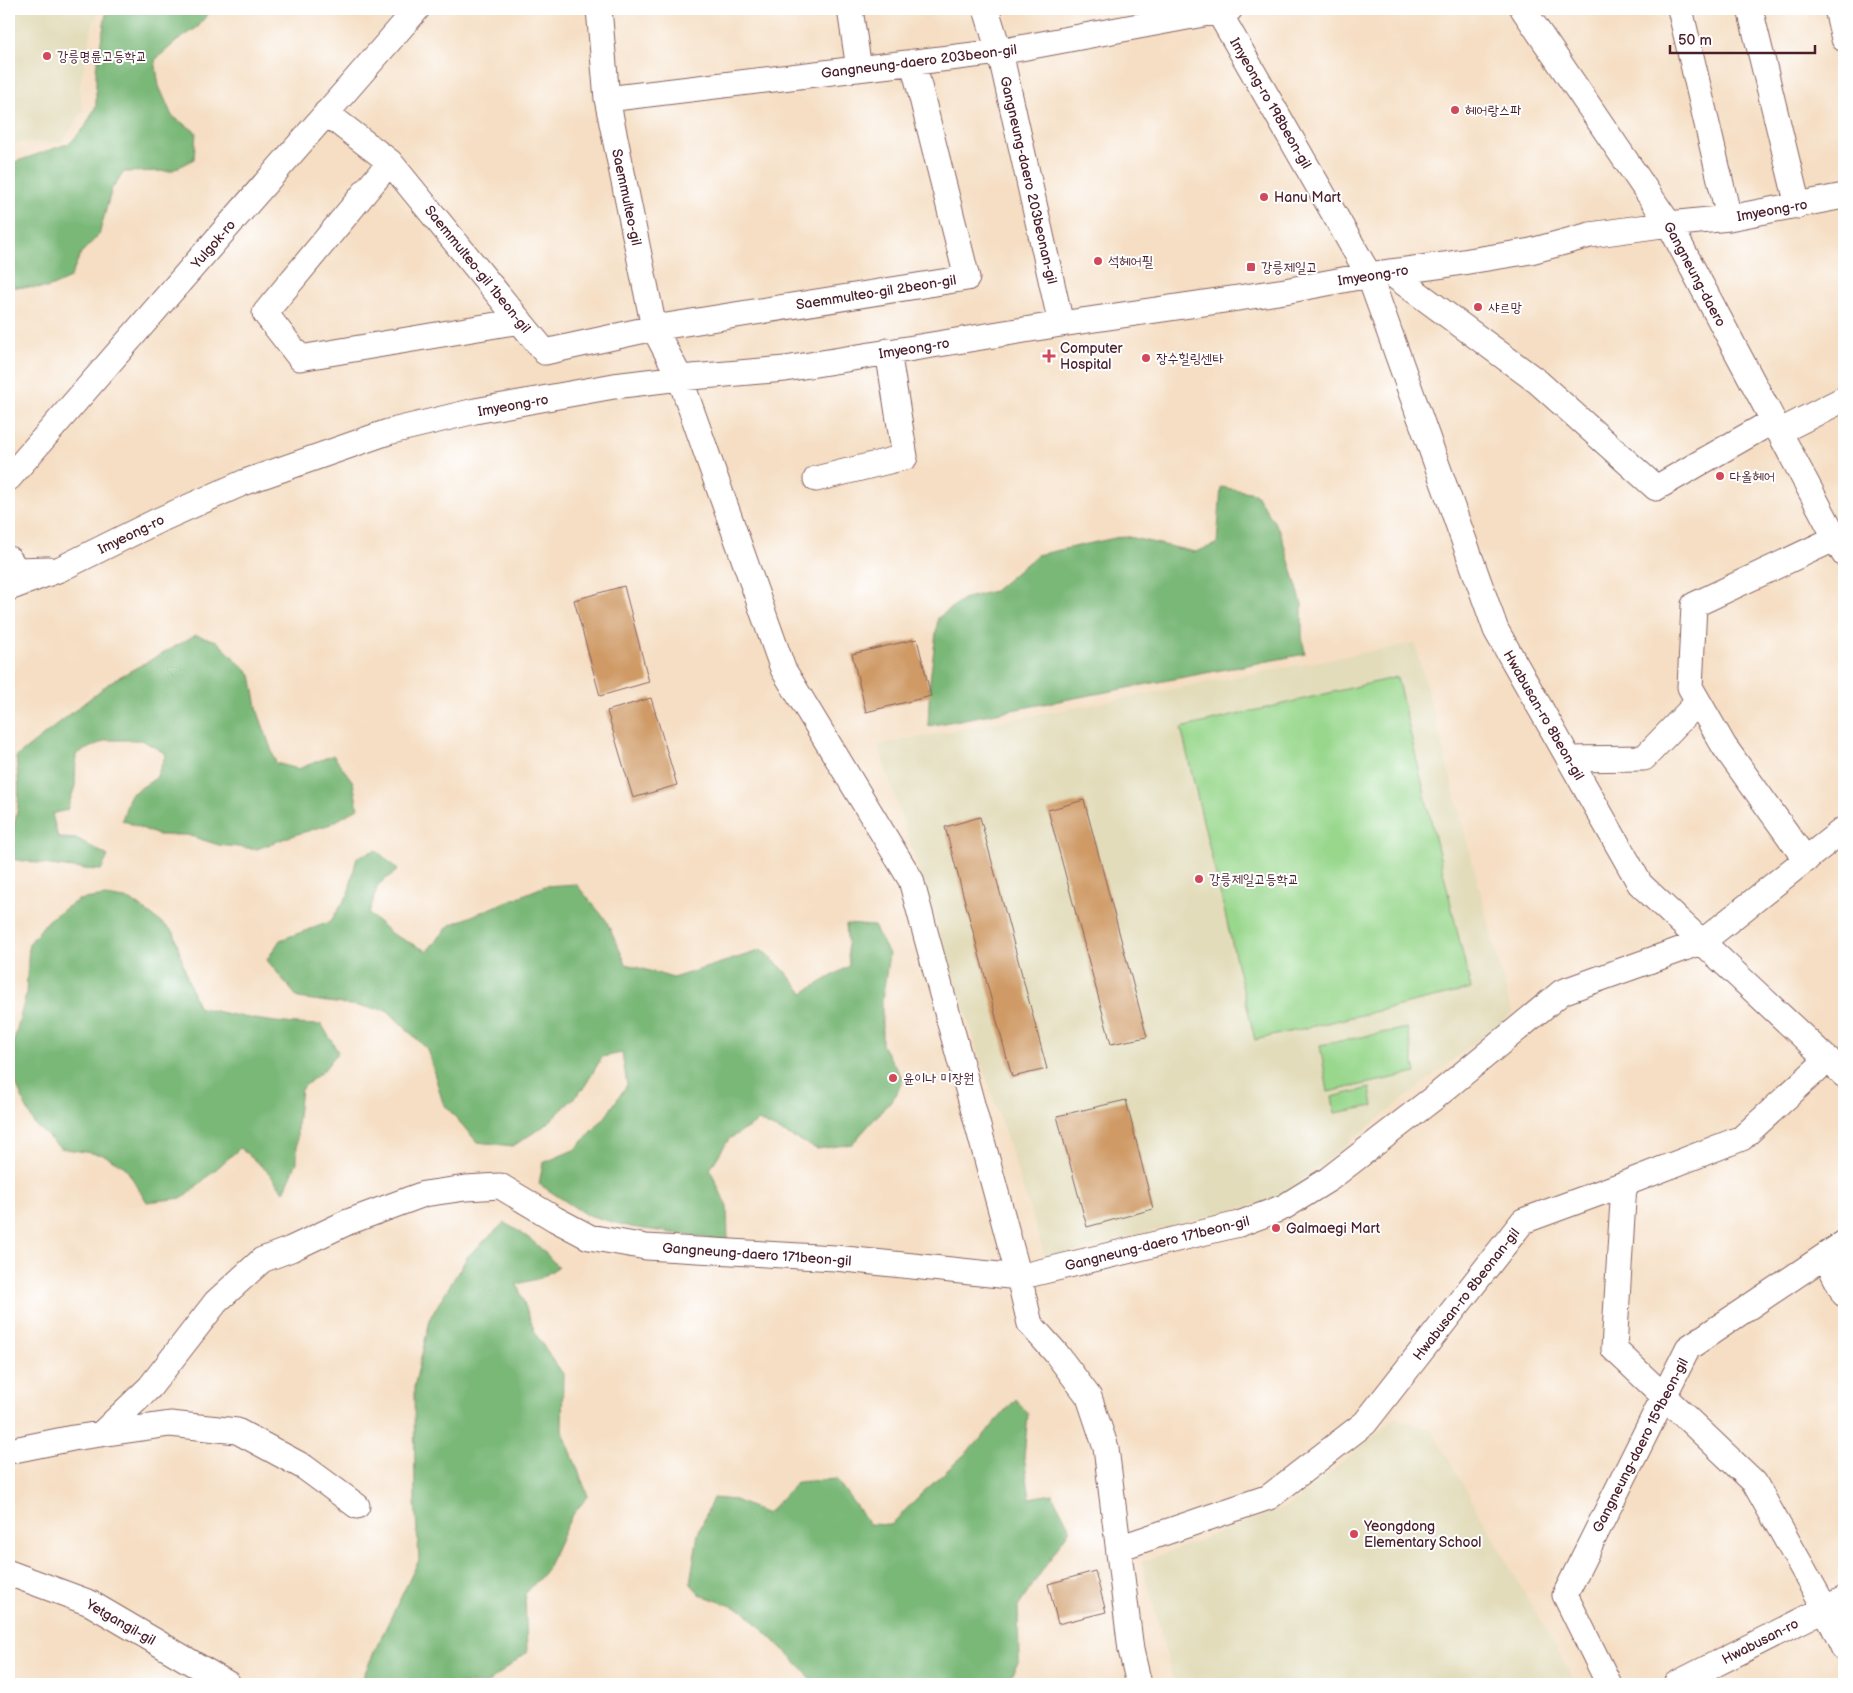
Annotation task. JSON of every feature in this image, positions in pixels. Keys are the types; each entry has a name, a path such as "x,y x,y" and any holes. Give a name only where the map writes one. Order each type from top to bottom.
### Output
{"street":[{"name":"Yulgok-ro","path":"9,478 417,9"},
{"name":"Saemmulteo-gil","path":"599,9 607,99 654,328 680,378 783,669 911,880 1019,1277 1030,1324 1056,1353 1089,1397 1106,1448 1131,1650 1139,1684"},
{"path":"850,9 859,69"},
{"name":"Gangneung-daero 203beonan-gil","path":"986,9 999,52 1061,324"},
{"name":"Gangneung-daero 203beon-gil","path":"607,99 999,52 1222,9"},
{"name":"Imyeong-ro 198beon-gil","path":"1222,9 1379,273"},
{"name":"Gangneung-daero","path":"1523,9 1669,224 1840,546"},
{"path":"1680,9 1729,218"},
{"path":"1750,9 1798,206"},
{"path":"1837,9 1844,39"},
{"name":"Saemmulteo-gil 2beon-gil","path":"654,328 967,278 913,62"},
{"name":"Saemmulteo-gil 1beon-gil","path":"326,113 390,162 545,352 654,328"},
{"path":"390,162 265,313 300,358 520,321"},
{"name":"Imyeong-ro","path":"9,588 60,569 157,521 245,482 388,432 475,411 614,386 785,369 1061,324 1285,291 1379,273 1531,251 1590,236 1669,224 1729,218 1844,196"},
{"path":"1379,273 1538,382 1656,488 1776,426 1844,399"},
{"name":"Hwabusan-ro 8beon-gil","path":"1379,273 1496,630 1640,884 1836,1067"},
{"path":"816,478 905,457 888,351"},
{"path":"1806,860 1724,746 1690,687 1694,605 1840,546"},
{"path":"9,558 17,570 60,569"},
{"path":"1569,759 1644,758 1698,702"},
{"name":"Gangneung-daero 171beon-gil","path":"101,1434 150,1387 216,1302 262,1260 291,1249 348,1222 424,1194 466,1188 500,1186 555,1220 589,1237 646,1247 835,1258 1019,1277 1239,1224 1284,1207 1329,1179 1435,1097 1562,992 1702,942 1806,860 1841,837"},
{"name":"Hwabusan-ro 8beonan-gil","path":"1119,1548 1269,1498 1365,1423 1523,1220 1624,1184 1742,1138 1836,1067"},
{"path":"1624,1184 1614,1349 1754,1482 1835,1604 1844,1649"},
{"path":"1834,1249 1844,1294"},
{"name":"Gangneung-daero 159beon-gil","path":"1609,1684 1565,1595 1688,1348 1834,1249"},
{"path":"9,1451 101,1434 170,1424 237,1431 304,1467 357,1506"},
{"name":"Yetgangil-gil","path":"9,1573 90,1603 228,1684"},
{"name":"Hwabusan-ro","path":"1676,1684 1835,1604"}],"shaded area":[{"name":"강릉명륜고등학교","path":"9,9 100,9 93,24 79,89 83,111 62,142 9,143"},
{"name":"강릉제일고등학교","path":"1415,643 1512,1013 1279,1198 1046,1259 878,745"},
{"name":"Yeongdong Elementary School","path":"1395,1418 1432,1430 1576,1684 1174,1684 1142,1562 1290,1506"}],"green space":[{"path":"109,9 211,9 198,27 177,41 155,60 159,86 172,116 196,132 194,159 171,171 124,172 112,188 99,235 81,253 70,278 48,288 14,287 9,289 9,164 70,143 85,127 96,106 96,69 106,14"},
{"path":"1221,487 1255,493 1280,531 1302,604 1302,636 1305,654 928,726 930,680 938,618 963,599 994,591 1037,555 1124,536 1195,552 1217,544"},
{"path":"196,635 217,641 251,675 258,712 276,763 298,769 333,755 353,782 358,808 331,824 257,849 219,845 187,835 158,835 122,820 130,795 156,778 166,754 142,740 106,740 76,754 75,786 67,810 52,814 58,838 78,839 108,856 101,870 10,859 9,845 16,819 18,798 16,757 112,681"},
{"path":"1397,677 1471,989 1255,1040 1181,728"},
{"path":"376,850 398,870 378,885 369,914 392,934 427,951 450,925 545,886 576,884 606,920 626,964 673,978 762,950 782,968 803,993 849,966 846,924 874,926 889,954 882,1001 882,1045 903,1079 896,1095 852,1144 817,1149 759,1121 729,1139 710,1169 727,1207 728,1241 631,1227 585,1214 539,1184 543,1163 576,1149 606,1116 627,1085 622,1053 602,1057 583,1089 547,1124 513,1146 477,1142 443,1103 427,1049 387,1010 298,998 267,960 280,940 330,922 348,895 357,857"},
{"path":"105,896 131,900 174,932 198,1007 260,1020 322,1025 338,1052 324,1070 301,1089 297,1125 297,1162 284,1192 266,1170 240,1148 183,1198 147,1202 125,1167 104,1155 60,1148 34,1124 15,1082 13,1044 26,995 29,944 48,920 78,900"},
{"path":"1407,1028 1416,1073 1328,1092 1320,1045"},
{"path":"1370,1088 1373,1106 1335,1113 1332,1097"},
{"path":"504,1223 534,1242 558,1267 541,1278 517,1284 536,1335 563,1374 562,1429 588,1496 571,1517 545,1572 525,1594 527,1652 487,1684 360,1684 419,1560 415,1502 414,1387 431,1316 468,1256"},
{"path":"1016,1399 1028,1414 1024,1457 1030,1498 1052,1494 1070,1529 1018,1607 1019,1662 1005,1684 814,1684 802,1668 743,1610 701,1595 690,1583 698,1534 713,1498 735,1500 767,1514 797,1482 836,1479 869,1524 891,1525 920,1495 976,1444"}],"building":[{"path":"624,586 649,682 600,696 574,600"},
{"path":"917,639 931,696 866,712 852,654"},
{"path":"651,698 677,785 633,798 607,711"},
{"path":"1084,800 1147,1037 1111,1044 1048,810"},
{"path":"980,817 1047,1069 1012,1077 945,827"},
{"path":"1126,1100 1153,1209 1087,1227 1057,1116"},
{"path":"1095,1571 1106,1612 1058,1624 1048,1584"}],"place":[{"name":"강릉명륜고등학교","path":"47,56"},
{"name":"헤어랑스파","path":"1455,110"},
{"name":"Hanu Mart","path":"1264,197"},
{"name":"석헤어필","path":"1098,261"},
{"name":"강릉제일고","path":"1251,267"},
{"name":"샤르망","path":"1478,307"},
{"name":"Computer Hospital","path":"1049,356"},
{"name":"장수힐링센타","path":"1146,358"},
{"name":"다올헤어","path":"1720,476"},
{"name":"강릉제일고등학교","path":"1199,879"},
{"name":"윤이나 미장원","path":"893,1078"},
{"name":"Galmaegi Mart","path":"1276,1228"},
{"name":"Yeongdong Elementary School","path":"1354,1534"}]}
